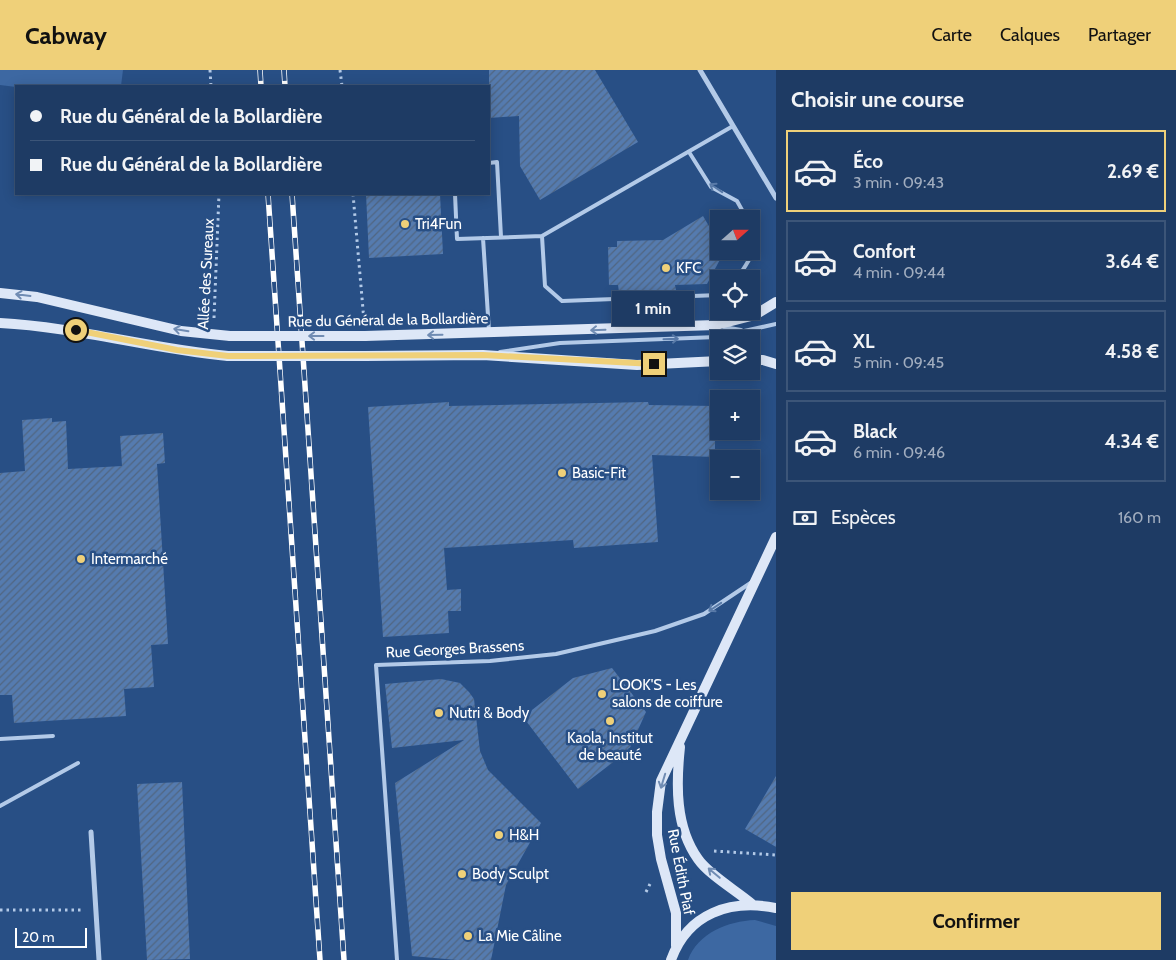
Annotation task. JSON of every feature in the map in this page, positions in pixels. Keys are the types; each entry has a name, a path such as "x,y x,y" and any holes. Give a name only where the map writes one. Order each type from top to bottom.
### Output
{"main road":[{"name":"Rue du Général de la Bollardière","path":"0,293 37,297 180,331 230,336 489,334 716,325 755,315 776,302"},
{"path":"0,323 76,330 177,350 228,356 483,355 638,365 710,361"},
{"path":"760,360 776,364"},
{"path":"681,736 776,537"},
{"name":"Rue Édith Piaf","path":"681,736 677,779 683,830 698,860 752,904"},
{"name":"Rue Édith Piaf","path":"676,946 676,913 661,859 657,812 661,782 681,736"},
{"path":"670,960 676,946 696,923 717,910 737,904 752,904 776,908"}],"street":[{"path":"700,70 776,198"},
{"path":"91,832 99,960"}],"lane":[{"path":"455,195 457,239 542,236 733,126"},
{"path":"689,152 711,187 737,201 742,210"},
{"path":"490,163 497,162 501,237"},
{"path":"542,236 545,286 562,301 710,295"},
{"path":"483,238 489,334"},
{"path":"749,330 776,324"},
{"path":"716,325 739,330"},
{"path":"483,355 560,343 710,337"},
{"name":"Rue Georges Brassens","path":"397,960 376,665 490,661 547,655 626,638 655,631 704,614 755,580"},
{"path":"0,739 53,736"},
{"path":"0,806 78,763"}],"path":[{"path":"210,70 211,85"},
{"path":"340,70 342,85"},
{"name":"Allée des Sureaux","path":"214,334 219,195"},
{"path":"353,195 365,336"},
{"path":"0,910 96,910"}],"shaded area":[{"path":"0,70 123,70 121,85 15,85 15,87 0,85"},
{"path":"755,920 776,926 776,960 688,960 699,942 715,930 735,923"}],"building":[{"path":"489,70 595,70 638,142 540,200 520,166 519,116 490,118"},
{"name":"Tri4Fun","path":"366,195 440,195 443,254 369,258"},
{"name":"KFC","path":"703,216 710,228 710,260 720,260 714,270 710,270 710,278 707,284 675,285 676,290 619,292 618,285 609,285 608,247 617,247 617,241 663,240"},
{"path":"449,402 449,406 648,402 649,405 710,406 710,440 715,440 715,450 710,450 710,457 652,455 658,542 574,548 573,540 444,548 447,590 461,589 461,611 448,611 449,633 383,637 368,407"},
{"name":"Intermarché","path":"52,418 52,422 66,421 68,469 122,466 120,436 163,433 165,463 157,464 168,644 151,645 154,687 124,689 126,716 14,723 12,695 0,695 0,473 25,471 22,420"},
{"path":"612,668 646,712 629,750 578,789 523,717 573,678"},
{"path":"441,679 460,683 474,699 480,751 488,770 541,823 506,885 491,960 457,960 412,956 395,783 464,740 392,748 385,684"},
{"path":"776,776 776,847 745,829"},
{"path":"182,782 190,959 147,960 137,784"}],"railway":[{"path":"260,70 261,85"},
{"path":"284,70 285,85"},
{"path":"268,195 320,960"},
{"path":"292,195 344,960"}],"place":[{"name":"Tri4Fun","path":"405,224"},
{"name":"KFC","path":"666,268"},
{"name":"Basic-Fit","path":"562,473"},
{"name":"Intermarché","path":"81,559"},
{"name":"LOOK'S - Les salons de coiffure","path":"602,694"},
{"name":"Nutri & Body","path":"439,713"},
{"name":"Kaola, Institut de beauté","path":"610,721"},
{"name":"H&H","path":"499,835"},
{"name":"Body Sculpt","path":"462,874"},
{"name":"La Mie Câline","path":"468,936"}],"route":[{"path":"76,330 177,350 228,356 483,355 638,365 654,364"}]}
